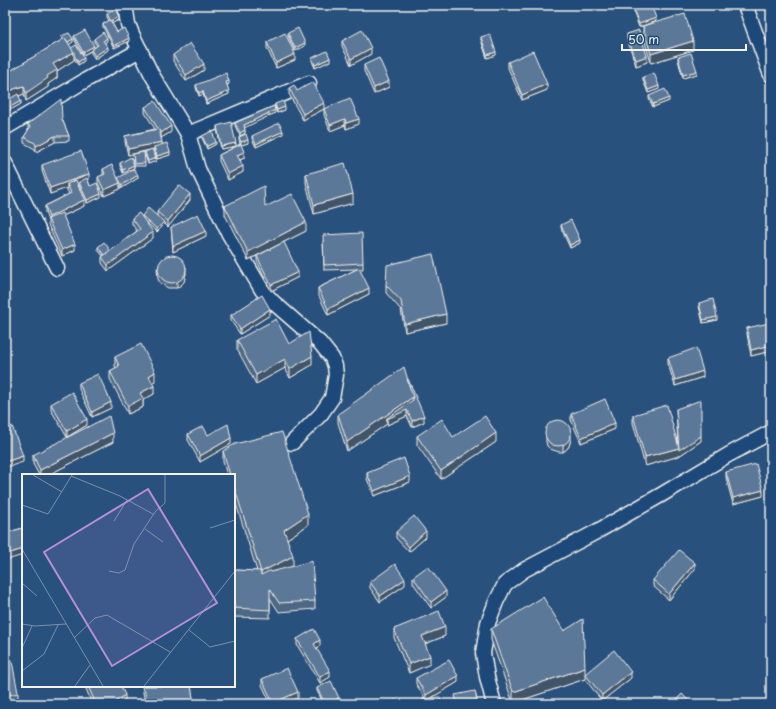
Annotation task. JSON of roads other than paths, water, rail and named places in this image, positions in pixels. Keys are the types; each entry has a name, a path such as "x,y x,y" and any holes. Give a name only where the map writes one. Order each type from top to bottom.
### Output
{"street":[{"path":"126,5 128,24 152,75 188,134 198,169 229,234 262,290 273,302 320,343 332,358 336,375 332,398 321,414 292,443"},
{"path":"745,5 771,75"},
{"path":"5,128 140,50"},
{"path":"188,134 309,82"},
{"path":"5,163 56,268"},
{"path":"494,704 483,653 488,623 505,584 524,570 596,532 728,455 771,432"}]}
